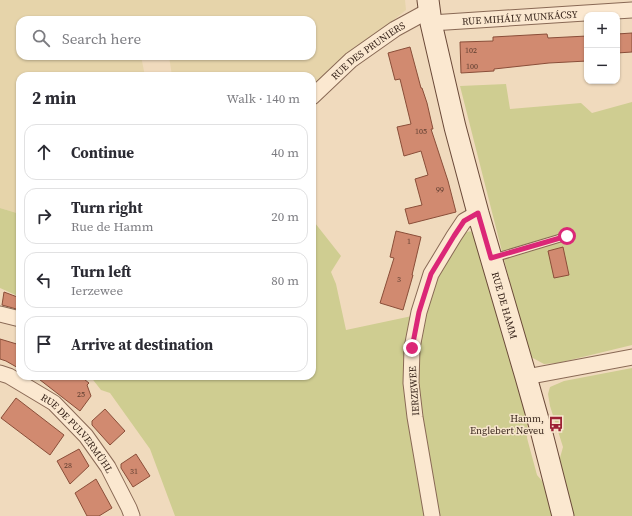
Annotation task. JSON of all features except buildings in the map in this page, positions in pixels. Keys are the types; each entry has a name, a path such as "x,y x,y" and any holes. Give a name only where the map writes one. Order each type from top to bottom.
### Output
{"main road":[{"name":"RUE DE HAMM","path":"429,11 455,127 478,213 541,430 563,516"}],"street":[{"name":"RUE MIHÁLY MUNKÁCSY","path":"429,11 601,6 632,10"},
{"name":"RUE DES PRUNIERS","path":"316,93 351,60 395,29 429,11"},
{"name":"IERZEWEE","path":"432,516 415,417 411,383 412,348 419,312 431,274 464,221 478,213"},
{"path":"0,314 16,318"},
{"path":"526,377 632,357"},
{"name":"RUE DE PULVERMÜHL","path":"0,373 9,376 54,403 86,436 108,467 132,516"}],"lane":[{"path":"491,258 567,236"}],"shaded area":[{"path":"0,0 405,0 406,10 350,55 316,86 316,72 171,72 170,60 316,60 316,16 16,16 16,60 142,60 144,72 16,72 16,213 0,208"},
{"path":"506,84 510,109 581,103 592,113 632,102 632,345 558,363 544,364 531,357 525,342 460,86"},
{"path":"0,208 16,213 16,295 0,288"},
{"path":"316,224 341,256 331,272 336,284 346,330 412,316 462,236 471,231 473,232 528,412 527,438 537,475 559,501 558,465 563,447 550,406 548,394 550,387 564,381 632,368 632,516 175,516 150,449 110,393 101,390 93,380 316,380"}],"place":[{"name":"Hamm, Englebert Neveu","path":"556,424"}],"route":[{"path":"412,348 419,312 431,274 464,221 478,213 491,258 567,236"}]}
